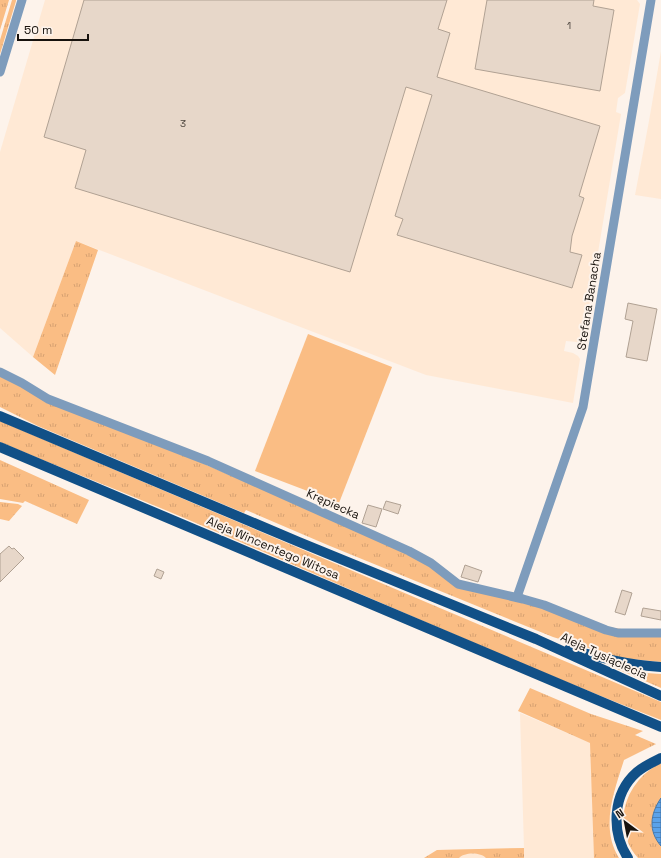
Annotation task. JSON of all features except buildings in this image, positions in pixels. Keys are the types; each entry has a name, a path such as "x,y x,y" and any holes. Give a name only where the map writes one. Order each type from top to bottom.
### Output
{"main road":[{"name":"Aleja Wincentego Witosa","path":"0,416 306,545 536,639"},
{"name":"Aleja Wincentego Witosa","path":"0,447 661,727"},
{"path":"536,639 610,661 661,667"},
{"name":"Aleja Tysiąclecia","path":"536,639 661,696"},
{"path":"628,858 622,846 618,832 617,813 619,799 625,787 637,772 661,758"}],"street":[{"path":"0,72 22,0"},
{"name":"Stefana Banacha","path":"517,597 583,407 651,0"},
{"name":"Krępiecka","path":"0,372 48,399 208,461 409,551 431,563 458,584 517,597 544,605 606,630 618,633 661,633"}],"shaded area":[{"path":"45,0 637,0 640,4 625,93 618,98 616,112 621,114 584,337 582,340 577,342 566,341 564,351 573,353 580,359 573,403 426,375 76,241 33,357 0,328 0,152"},
{"path":"661,51 661,199 635,195"},
{"path":"520,713 591,743 594,858 424,858 437,850 524,848"}],"green space":[{"path":"0,0 9,0 0,30"},
{"path":"12,0 16,1 0,54 0,40"},
{"path":"76,241 98,250 55,375 33,357"},
{"path":"308,334 392,367 339,503 255,471"},
{"path":"0,375 416,556 452,583 543,608 582,623 661,635 661,662 621,658 553,637 246,510 244,513 38,426 0,407"},
{"path":"0,421 661,702 661,720 537,670 170,512 0,442"},
{"path":"0,460 89,500 77,524 25,501 23,503 0,499"},
{"path":"0,502 18,504 22,506 9,521 0,519"},
{"path":"615,668 661,674 661,688"},
{"path":"530,688 591,714 643,731 635,735 656,744 624,760 616,784 611,809 610,834 613,846 619,858 594,858 590,743 518,711"},
{"path":"661,763 661,858 638,858 629,845 625,832 623,819 626,805 638,781"},
{"path":"524,848 524,858 486,858 484,856 472,854 461,856 459,858 424,858 437,850"}],"water":[{"path":"661,798 661,846 654,834 652,822 657,804"}]}
